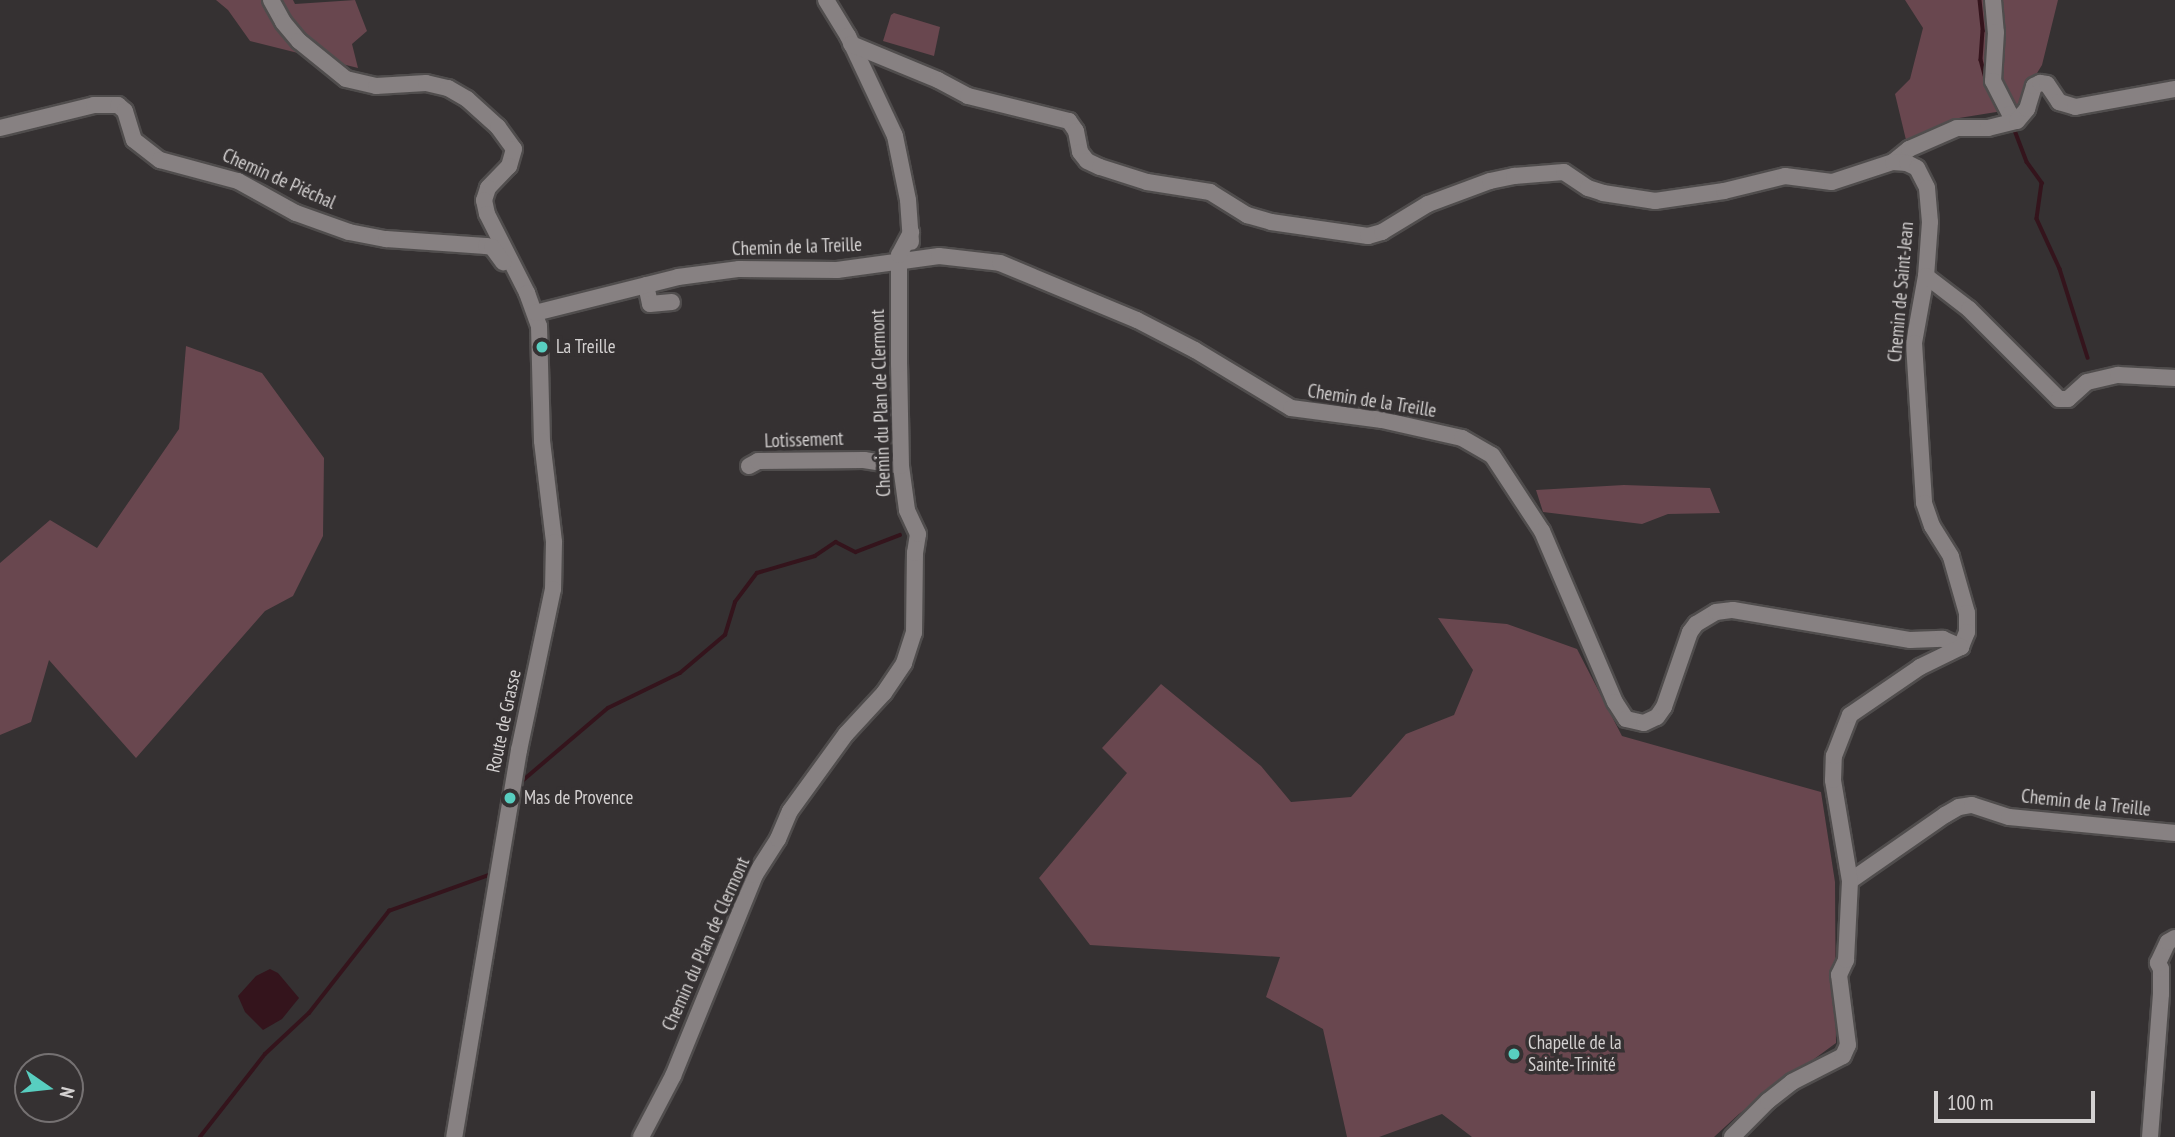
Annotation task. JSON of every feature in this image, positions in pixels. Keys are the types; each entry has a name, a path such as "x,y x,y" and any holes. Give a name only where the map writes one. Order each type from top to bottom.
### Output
{"street":[{"path":"271,0 283,22 299,41 346,79 376,86 426,83 448,88 467,99 506,135 512,144 514,155 509,166 488,188 484,200 497,237 517,275"},
{"path":"826,0 895,136 911,237 899,255 905,261"},
{"path":"1993,0 1996,32 1993,81 2010,114 2010,122"},
{"path":"850,44 938,80 968,96 1069,121 1076,131 1080,152 1087,161 1100,167 1152,183 1210,192 1247,215 1271,222 1348,235 1376,234 1428,204 1490,180 1514,176 1564,172 1588,188 1603,193 1668,201 1785,176 1823,182 1840,181 1893,162 1909,149 1958,128 1988,128 2010,122 2023,115 2034,86 2040,83 2047,84 2059,102 2075,107 2175,89"},
{"name":"Chemin de Piéchal","path":"0,128 94,105 118,105 125,111 134,140 160,160 238,181 296,213 349,232 373,238 492,247 507,268 517,275"},
{"name":"Chemin de Saint-Jean","path":"1893,162 1907,163 1917,168 1927,188 1930,222 1926,275 1914,343 1924,503 1932,526 1951,557 1967,613 1967,632 1961,647"},
{"path":"911,237 939,256"},
{"name":"Chemin de la Treille","path":"535,313 646,285 739,269 837,270 939,256 1000,263 1057,284 1172,338 1291,408 1396,423 1462,438 1492,455 1542,531 1615,702 1631,721 1644,723 1657,718 1664,707 1690,632 1696,624 1716,612 1732,610 1910,640 1943,639 1961,647"},
{"name":"Chemin du Plan de Clermont","path":"641,1137 673,1076 755,876 778,839 790,811 846,734 884,693 904,663 914,633 915,553 918,534 907,510 901,466 905,261"},
{"name":"Route de Grasse","path":"454,1137 517,760 553,589 554,542 542,441 542,347 535,313 517,275"},
{"path":"1926,275 1969,309 2052,396 2063,400 2087,383 2118,375 2175,378"},
{"path":"646,285 650,304 672,302"},
{"name":"Lotissement","path":"749,466 758,461 864,460 901,466"},
{"path":"1732,1137 1768,1101 1792,1082 1843,1056 1848,1045 1839,975 1846,960 1850,881 1833,780 1834,756 1850,715 1920,667 1961,647"},
{"name":"Chemin de la Treille","path":"1850,881 1959,807 1972,805 2009,817 2175,833"},
{"path":"2150,1137 2168,968 2159,956 2175,938"}],"shaded area":[{"path":"216,0 293,0 295,4 355,0 367,31 352,44 358,68 250,41 228,10"},
{"path":"1905,0 2058,0 2042,65 2015,109 1959,118 1906,140 1895,94 1910,79 1923,28"},
{"path":"894,13 940,27 934,56 883,41"},
{"path":"186,346 262,373 324,458 323,536 293,596 265,611 136,758 49,660 31,722 0,735 0,563 50,520 97,548 179,429"},
{"path":"1624,485 1710,488 1720,513 1668,514 1642,524 1543,512 1536,490"},
{"path":"1438,618 1507,624 1577,649 1622,736 1821,792 1835,882 1836,1043 1739,1114 1714,1137 1472,1137 1442,1114 1379,1137 1347,1137 1323,1029 1266,997 1280,957 1090,945 1039,878 1127,773 1102,748 1161,684 1261,766 1291,802 1351,797 1406,734 1454,715 1473,670"},
{"path":"270,969 278,973 299,998 282,1019 263,1030 245,1012 238,996 256,976"}],"waterway":[{"path":"1980,0 1983,31 1981,60 1986,79"},
{"path":"1988,86 2002,116"},
{"path":"2014,128 2027,162 2042,183 2037,219 2060,269 2088,358"},
{"path":"521,782 608,708 680,673 725,635 735,602 757,573 815,556 836,542 856,552 900,535"},
{"path":"200,1137 265,1054 309,1013 389,911 489,875"}],"place":[{"name":"La Treille","path":"542,347"},
{"name":"Mas de Provence","path":"510,798"},
{"name":"Chapelle de la Sainte-Trinité","path":"1514,1054"}]}
